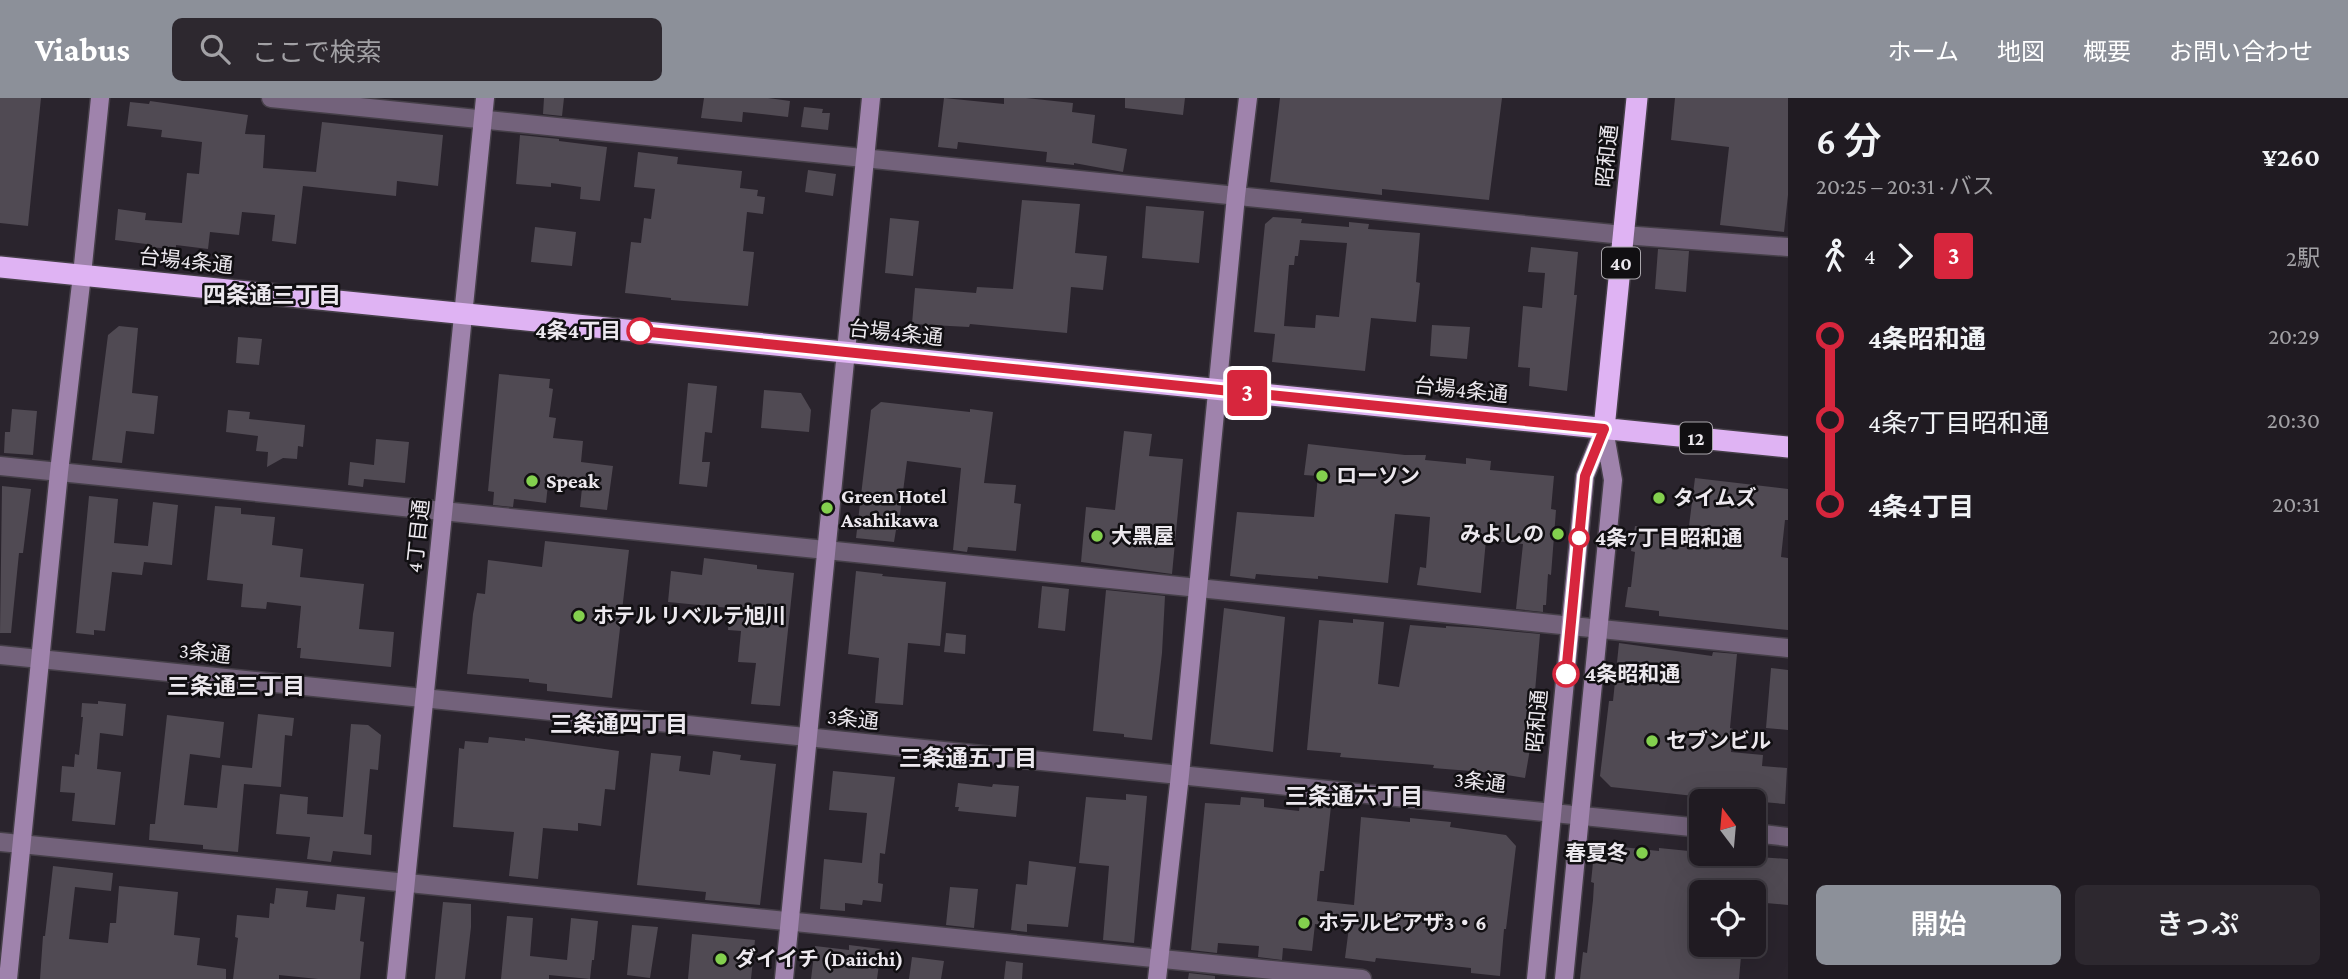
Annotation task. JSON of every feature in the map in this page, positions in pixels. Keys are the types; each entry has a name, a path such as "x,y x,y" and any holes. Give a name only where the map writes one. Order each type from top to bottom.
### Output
{"highway":[{"name":"昭和通","path":"1604,429 1637,98"},
{"name":"台場4条通","path":"0,267 1788,447"}],"street":[{"path":"8,979 100,98"},
{"path":"271,98 1236,196 1623,234 1788,247"},
{"name":"4丁目通","path":"396,979 485,98"},
{"path":"784,979 872,98"},
{"path":"1157,979 1248,98"},
{"name":"昭和通","path":"1536,979 1585,476 1604,429"},
{"name":"昭和通","path":"1564,979 1613,480 1604,429"},
{"path":"0,466 1788,648"},
{"name":"3条通","path":"0,655 1689,827"},
{"path":"1766,834 1788,837"},
{"path":"0,842 1362,979"}],"building":[{"path":"0,98 41,98 28,226 0,223"},
{"path":"544,98 564,98 562,116 543,114"},
{"path":"704,98 768,98 790,101 788,117 743,112 742,122 701,118"},
{"path":"944,98 1004,104 1004,98 1073,103 1072,112 1095,115 1092,143 1127,149 1123,172 1074,163 1046,162 1047,152 958,142 957,149 938,147"},
{"path":"1125,98 1185,98 1183,115 1125,108"},
{"path":"1280,98 1502,98 1489,200 1382,189 1382,195 1270,182"},
{"path":"1675,98 1788,98 1788,195 1784,232 1720,225 1729,147 1671,140"},
{"path":"150,101 248,115 245,134 265,135 263,168 316,172 322,122 443,135 438,186 397,181 396,196 303,186 296,244 272,241 275,215 242,212 239,235 210,232 208,249 176,245 176,249 146,247 146,244 115,240 118,209 146,213 145,220 182,223 187,173 199,174 202,142 161,137 162,130 127,126 130,102 149,104"},
{"path":"804,107 823,109 822,113 830,113 828,130 801,127"},
{"path":"520,135 607,147 600,201 580,199 581,187 551,183 551,187 516,184"},
{"path":"638,152 678,157 677,164 742,171 740,188 758,190 757,196 765,197 763,214 747,212 743,251 754,252 748,306 671,300 625,293 631,242 641,243 644,218 651,219 655,189 634,187"},
{"path":"808,170 836,174 833,196 805,192"},
{"path":"1022,200 1080,204 1075,253 1107,256 1103,290 1071,287 1067,333 970,324 969,327 912,324 915,288 976,293 977,287 1013,289"},
{"path":"1146,206 1204,211 1199,263 1142,258"},
{"path":"1273,217 1302,219 1301,223 1349,227 1349,222 1369,224 1368,229 1420,233 1416,282 1420,283 1416,322 1371,318 1365,371 1272,362 1275,334 1254,332 1265,224","holes":["1300,240 1347,243 1339,317 1316,315 1315,328 1284,326 1289,265 1294,265 1295,256 1298,256"]},
{"path":"890,218 919,221 913,276 885,273"},
{"path":"535,227 576,232 572,266 531,262"},
{"path":"1531,247 1578,252 1574,295 1577,295 1567,391 1529,386 1530,368 1518,367 1523,306 1542,308 1545,273 1528,272"},
{"path":"1658,249 1689,251 1686,292 1655,289"},
{"path":"1432,325 1470,327 1467,359 1430,356"},
{"path":"119,326 138,328 132,393 158,396 154,434 126,431 122,463 92,460 108,335"},
{"path":"238,337 262,339 259,365 236,363"},
{"path":"499,374 550,379 549,388 553,389 549,417 556,418 553,438 583,441 581,462 613,466 607,510 580,507 582,488 548,484 546,503 514,499 513,507 493,505 494,492 488,491"},
{"path":"688,383 717,386 712,433 705,432 702,462 710,462 707,487 679,484"},
{"path":"764,390 801,393 811,410 809,432 761,428"},
{"path":"881,402 993,412 984,483 1016,485 1014,503 1021,504 1016,551 968,547 967,552 953,550 961,468 907,461 894,542 856,538 871,410"},
{"path":"12,409 37,411 33,455 4,453 5,432 10,432"},
{"path":"228,410 250,412 249,419 305,425 303,447 298,446 297,459 283,458 267,467 268,452 256,451 258,436 226,432"},
{"path":"1124,431 1152,434 1149,456 1183,459 1172,574 1081,562 1086,507 1115,510"},
{"path":"376,439 409,442 405,483 364,479 363,487 348,485 350,462 374,465"},
{"path":"1308,444 1426,455 1425,460 1466,464 1466,458 1491,461 1490,470 1554,476 1551,509 1556,510 1551,575 1548,574 1543,612 1516,609 1523,544 1486,540 1481,593 1417,585 1420,567 1426,568 1430,517 1395,514 1388,583 1318,576 1318,579 1256,574 1255,579 1230,576 1237,512 1314,517 1318,476 1304,475"},
{"path":"1695,478 1788,489 1788,520 1785,520 1781,557 1788,558 1788,630 1659,616 1659,611 1625,607 1628,587 1631,587 1635,552 1631,551 1635,526 1688,534"},
{"path":"2,486 31,489 23,553 19,553 11,633 0,633"},
{"path":"89,496 118,499 114,543 148,546 153,502 178,505 172,565 144,562 142,575 112,572 105,631 94,630 94,635 76,633"},
{"path":"215,506 241,508 241,514 275,517 272,545 303,549 300,577 364,584 359,629 394,632 391,667 300,658 301,648 297,648 301,606 267,602 266,609 241,607 243,584 207,580"},
{"name":"ホテル リベルテ旭川","path":"545,541 629,550 612,698 547,691 547,684 529,682 529,679 467,674 473,614 477,593 485,594 488,560 542,567"},
{"path":"704,558 757,565 757,569 794,573 780,706 751,704 756,663 738,662 741,631 728,630 730,608 668,602 671,571 702,575"},
{"path":"856,571 946,582 940,646 908,643 903,705 875,703 879,658 848,654"},
{"path":"1042,586 1069,589 1065,631 1038,628"},
{"path":"1106,590 1165,596 1162,653 1152,740 1093,731"},
{"path":"1224,608 1285,617 1273,752 1210,744"},
{"path":"1353,619 1384,622 1378,684 1399,687 1410,625 1540,634 1525,778 1433,768 1434,765 1340,757 1341,753 1307,750 1319,620 1353,623"},
{"path":"946,633 966,635 965,654 944,652"},
{"path":"1619,643 1712,656 1713,652 1737,654 1730,728 1733,729 1731,752 1763,755 1762,766 1787,768 1785,804 1766,802 1766,789 1689,789 1689,795 1611,787 1600,776 1609,701 1613,701"},
{"path":"1771,668 1788,670 1788,730 1766,728"},
{"path":"98,701 126,704 123,736 100,733 97,769 121,772 115,825 72,821 75,793 60,792 62,766 74,767 75,754 79,755 82,703 98,704"},
{"path":"258,714 294,718 292,736 285,735 281,787 244,784 238,852 203,849 203,845 149,840 150,824 155,824 167,715 224,722 220,758 190,754 184,805 217,808 222,765 252,768"},
{"path":"351,724 368,725 381,735 378,770 370,769 364,834 372,835 371,855 333,851 331,862 307,859 310,837 276,834 280,794 308,797 307,814 343,817"},
{"path":"489,737 525,741 525,738 619,751 615,790 605,789 601,826 578,823 578,831 543,828 538,879 509,876 514,832 453,827 459,748 464,749 465,741 488,743"},
{"path":"713,751 741,755 740,760 776,764 760,905 705,900 706,892 637,885 651,753 681,756 679,771 710,775"},
{"path":"833,771 895,777 885,854 880,853 878,883 883,884 881,902 863,900 862,905 845,903 845,911 820,909 824,859 862,863 867,813 829,810"},
{"path":"958,783 992,787 993,784 1019,786 1016,817 958,811 959,807 955,807"},
{"path":"1126,794 1147,796 1134,943 1103,940 1109,866 1079,863 1086,797 1126,800"},
{"path":"1241,797 1264,799 1264,807 1299,811 1300,803 1331,806 1324,871 1320,871 1317,901 1354,905 1361,817 1410,822 1410,818 1451,822 1450,827 1506,835 1516,846 1500,976 1471,973 1471,968 1376,958 1375,962 1345,958 1349,927 1315,924 1312,951 1283,948 1282,960 1258,957 1259,946 1218,943 1217,953 1191,950 1205,803 1240,805"},
{"path":"1603,845 1689,851 1689,866 1766,866 1766,858 1788,859 1788,905 1766,903 1766,880 1689,880 1689,957 1741,957 1739,979 1580,979 1583,952 1587,953 1593,900 1594,883 1591,882 1594,853"},
{"path":"1029,861 1076,867 1068,927 1027,924 1027,932 1011,930 1016,884 1027,885"},
{"path":"53,866 113,873 111,891 75,887 69,939 108,943 110,923 116,923 119,886 178,892 174,935 200,938 197,965 226,969 226,979 40,979"},
{"path":"950,887 978,889 974,928 946,925"},
{"path":"276,888 308,891 306,907 335,910 337,894 365,897 360,941 364,942 360,979 279,975 279,979 233,979 238,938 235,937 237,915 269,918 270,903 274,904"},
{"path":"443,902 471,904 465,979 435,979"},
{"path":"507,916 533,918 530,956 567,960 571,918 598,921 590,979 549,975 549,979 501,979"},
{"path":"632,925 658,927 650,978 627,975"},
{"name":"ダイイチ (Daiichi)","path":"692,934 755,940 751,979 688,979"},
{"path":"849,945 881,949 877,979 811,979 815,946 849,950"},
{"path":"912,957 944,961 941,979 909,979"},
{"path":"1006,961 1023,963 1022,979 1004,979"},
{"path":"1189,973 1215,976 1215,979 1188,979"}],"bus line":[{"name":"3","path":"640,331 1604,429 1585,476 1566,674"}],"place":[{"name":"4条4丁目","path":"640,331"},
{"name":"ローソン","path":"1322,476"},
{"name":"Speak","path":"532,481"},
{"name":"タイムズ","path":"1659,498"},
{"name":"Green Hotel Asahikawa","path":"827,508"},
{"name":"みよしの","path":"1558,534"},
{"name":"大黑屋","path":"1097,536"},
{"name":"4条7丁目昭和通","path":"1579,538"},
{"name":"ホテル リベルテ旭川","path":"579,616"},
{"name":"4条昭和通","path":"1566,674"},
{"name":"セブンビル","path":"1652,741"},
{"name":"春夏冬","path":"1642,853"},
{"name":"ホテルピアザ3・6","path":"1304,923"},
{"name":"ダイイチ (Daiichi)","path":"721,959"}],"district":[{"name":"四条通三丁目","path":"272,295"},
{"name":"三条通三丁目","path":"236,686"},
{"name":"三条通四丁目","path":"619,724"},
{"name":"三条通五丁目","path":"968,758"},
{"name":"三条通六丁目","path":"1354,796"}]}
